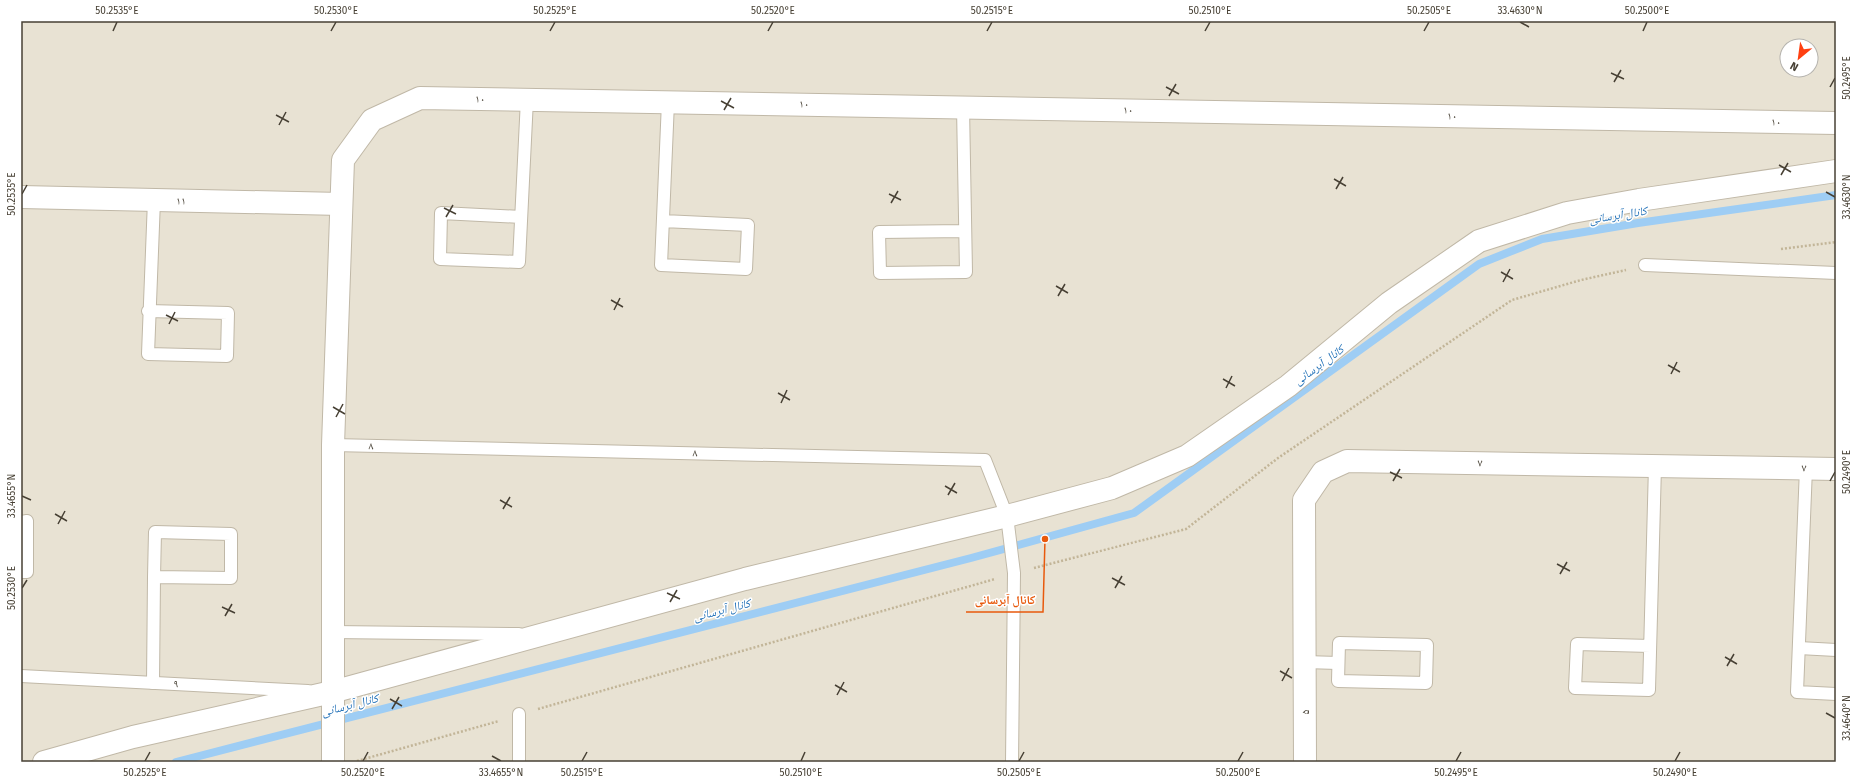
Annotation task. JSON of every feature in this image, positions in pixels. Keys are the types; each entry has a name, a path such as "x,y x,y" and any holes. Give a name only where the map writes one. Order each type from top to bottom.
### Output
{"street":[{"name":"۱۰","path":"341,204 343,160 372,120 420,98 1836,123"},
{"path":"44,762 133,737 332,692 539,634 745,579 1008,522 1112,488 1187,456 1288,386 1389,303 1479,241 1567,213 1639,200 1836,171"},
{"name":"۱۱","path":"21,197 341,204"},
{"path":"333,762 333,445 341,204"},
{"name":"۷","path":"1305,662 1304,500 1323,472 1347,461 1836,469"},
{"name":"۵","path":"1305,662 1305,762"}],"lane":[{"path":"521,217 442,213 440,259 519,262 521,217 526,99"},
{"path":"663,221 748,225 746,269 661,265 668,102"},
{"path":"963,107 966,272 880,273 879,232 965,231"},
{"path":"148,311 228,313 227,356 148,354 148,311 154,200"},
{"path":"1645,265 1836,273"},
{"name":"۸","path":"333,445 985,460 1008,522"},
{"path":"1650,646 1577,644 1576,688 1649,690 1656,466"},
{"path":"1806,468 1797,692 1836,694"},
{"path":"21,572 27,572 24,521"},
{"path":"1008,522 1014,573 1012,762"},
{"path":"153,683 154,577 155,532 231,534 231,578 154,577"},
{"path":"332,632 539,634"},
{"path":"1339,643 1427,646 1426,683 1338,681 1338,663 1339,643"},
{"path":"1799,648 1836,650"},
{"path":"1305,662 1338,663"},
{"name":"۹","path":"21,676 332,692"},
{"path":"519,762 520,714"}],"shaded area":[{"path":"21,21 1836,21 1836,762 21,762"}],"waterway":[{"name":"کانال آبرسانی","path":"176,762 971,558 1134,513 1479,264 1542,239 1638,223 1836,195"}],"place":[{"name":"کانال آبرسانی","path":"1045,539"}]}
